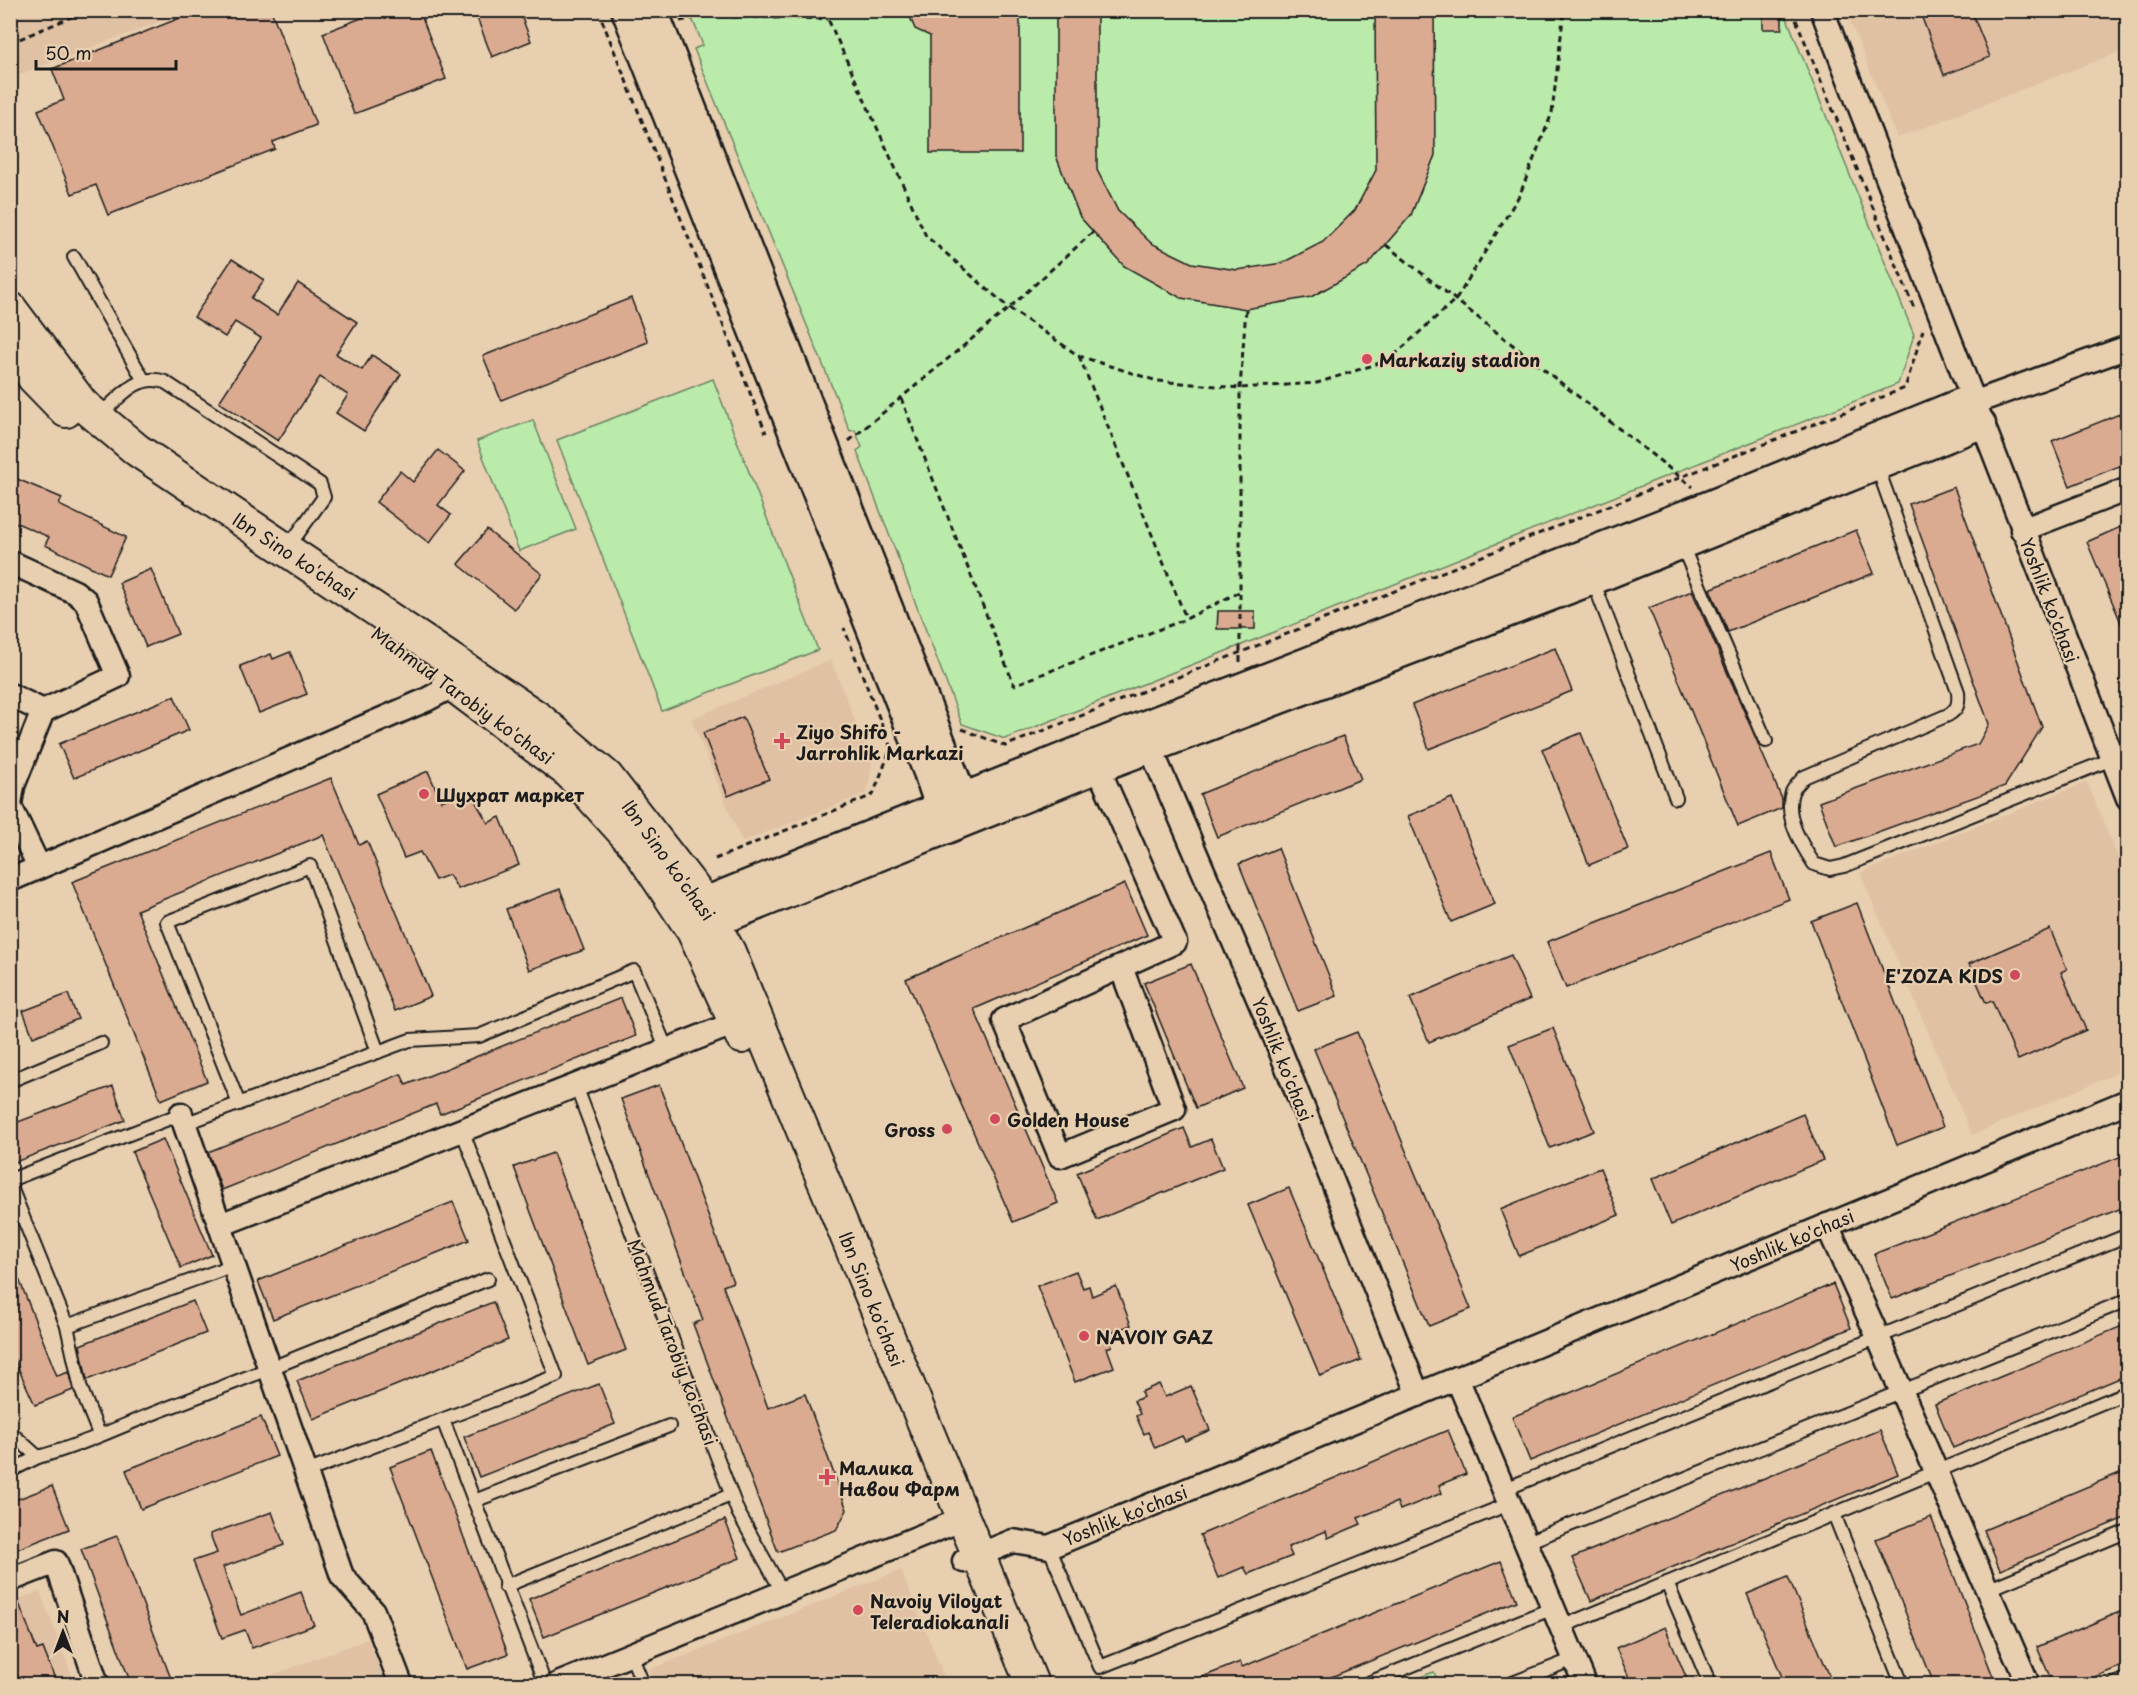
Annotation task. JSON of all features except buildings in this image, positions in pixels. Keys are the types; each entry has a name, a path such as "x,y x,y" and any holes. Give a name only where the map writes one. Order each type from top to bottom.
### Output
{"main road":[{"name":"Ibn Sino ko'chasi","path":"10,308 82,404 137,450 286,550 460,677"},
{"name":"Mahmud Tarobiy ko'chasi","path":"10,341 33,377 121,462 460,677 569,772 698,917 746,1019 971,1558 1013,1684"},
{"path":"971,1558 1032,1684"}],"street":[{"path":"626,10 656,22 833,452 955,812"},
{"name":"Yoshlik ko'chasi","path":"1822,10 2127,798"},
{"path":"1677,532 1713,504 1975,409 2127,347"},
{"path":"698,917 955,812 1677,532 1877,466 1975,409"},
{"path":"2022,530 2127,489"},
{"path":"10,562 75,592 86,601 118,676 43,711 11,796 39,867"},
{"path":"1146,737 1240,688 1588,567"},
{"path":"10,880 460,677"},
{"path":"10,695 43,711"},
{"name":"Yoshlik ko'chasi","path":"1146,737 1276,1040 1418,1395"},
{"path":"1094,758 1175,942 1004,1020 1060,1156 1174,1109 1121,967"},
{"path":"220,1225 746,1019"},
{"name":"Yoshlik ko'chasi","path":"971,1558 1013,1541 1049,1547 2127,1101"},
{"path":"183,1119 342,1576 373,1611 401,1684"},
{"path":"1827,1225 2028,1684"},
{"path":"1457,1378 1585,1684"},
{"path":"558,1684 956,1522"},
{"path":"10,1580 56,1562 97,1684"}],"lane":[{"path":"74,257 143,379"},
{"path":"98,417 143,379 165,382 320,484 324,497 286,550"},
{"path":"1877,466 1958,692 1959,703 1956,710 1948,715 1804,777 1792,791 1791,815 1799,840 1814,864 1830,869 1844,866 2112,759"},
{"path":"1677,532 1766,741"},
{"path":"1588,567 1676,798"},
{"path":"239,1104 167,922 310,866 378,1052"},
{"path":"10,1180 183,1119 239,1104 410,1040 478,1036 633,971 667,1050"},
{"path":"10,1081 101,1043"},
{"name":"Mahmud Tarobiy ko'chasi","path":"576,1086 731,1495 783,1593"},
{"path":"306,1472 556,1376 462,1130"},
{"path":"10,1185 68,1326 81,1389 99,1434"},
{"path":"1049,1547 1100,1667 1506,1497 1878,1337 2127,1235"},
{"path":"68,1326 234,1265"},
{"path":"10,1471 38,1457 65,1450 99,1434 270,1370 488,1279"},
{"path":"1525,1543 2127,1300"},
{"path":"1366,1684 1557,1618 1667,1583 2127,1392"},
{"path":"443,1420 505,1586 545,1684"},
{"path":"474,1502 669,1426"},
{"path":"10,1432 38,1457"},
{"path":"505,1586 731,1495"},
{"path":"1834,1514 1902,1684"},
{"path":"1987,1590 2127,1531"},
{"path":"1667,1583 1710,1684"},
{"path":"631,1655 643,1684"},
{"path":"1510,1684 1574,1659"},
{"path":"2114,1684 2127,1679"}],"path":[{"path":"71,10 73,17"},
{"path":"10,43 88,10"},
{"path":"598,10 766,433"},
{"path":"829,10 828,19 926,236 1009,308 1079,356 1157,381 1240,388 1317,383 1389,360 1457,298 1520,194 1552,113 1564,10"},
{"path":"1792,10 1915,311"},
{"path":"656,22 678,22 702,16 828,19"},
{"path":"833,452 1009,308 1094,232"},
{"path":"1386,245 1457,298 1713,504"},
{"path":"1240,688 1240,388 1246,309"},
{"path":"957,727 1005,746 1905,388 1924,333 1920,322"},
{"path":"1079,356 1186,619"},
{"path":"901,398 1014,685 1186,619 1241,591"},
{"path":"833,452 844,431"},
{"path":"715,859 873,795 891,748 840,619"}],"shaded area":[{"path":"11,10 188,10 188,11 11,78"},
{"path":"1846,11 2127,11 2127,49 1897,138"},
{"name":"Ziyo Shifo - Jarrohlik Markazi","path":"831,660 872,764 867,793 742,842 691,719"},
{"name":"E'ZOZA KIDS","path":"2087,782 2127,880 2127,1069 1972,1135 1860,873"},
{"name":"Navoiy Viloyat Teleradiokanali","path":"901,1570 947,1684 655,1684 649,1670"},
{"path":"40,1591 75,1684 11,1684 11,1602"},
{"path":"368,1639 386,1684 249,1684"}],"green space":[{"name":"Markaziy stadion","path":"689,11 1784,11 1914,335 1898,384 1005,739 962,724 857,451 862,447 855,430 850,431 694,49 703,45"},
{"path":"713,379 818,650 662,711 557,440"},
{"path":"533,420 576,529 519,551 477,441"},
{"path":"1434,1672 1439,1684 1400,1684"}],"place":[{"name":"Markaziy stadion","path":"1367,359"},
{"name":"Ziyo Shifo - Jarrohlik Markazi","path":"782,741"},
{"name":"Шухрат маркет","path":"424,794"},
{"name":"E'ZOZA KIDS","path":"2015,975"},
{"name":"Golden House","path":"995,1119"},
{"name":"Gross","path":"947,1129"},
{"name":"NAVOIY GAZ","path":"1084,1336"},
{"name":"Малика Навои Фарм","path":"827,1477"},
{"name":"Navoiy Viloyat Teleradiokanali","path":"858,1610"}]}
